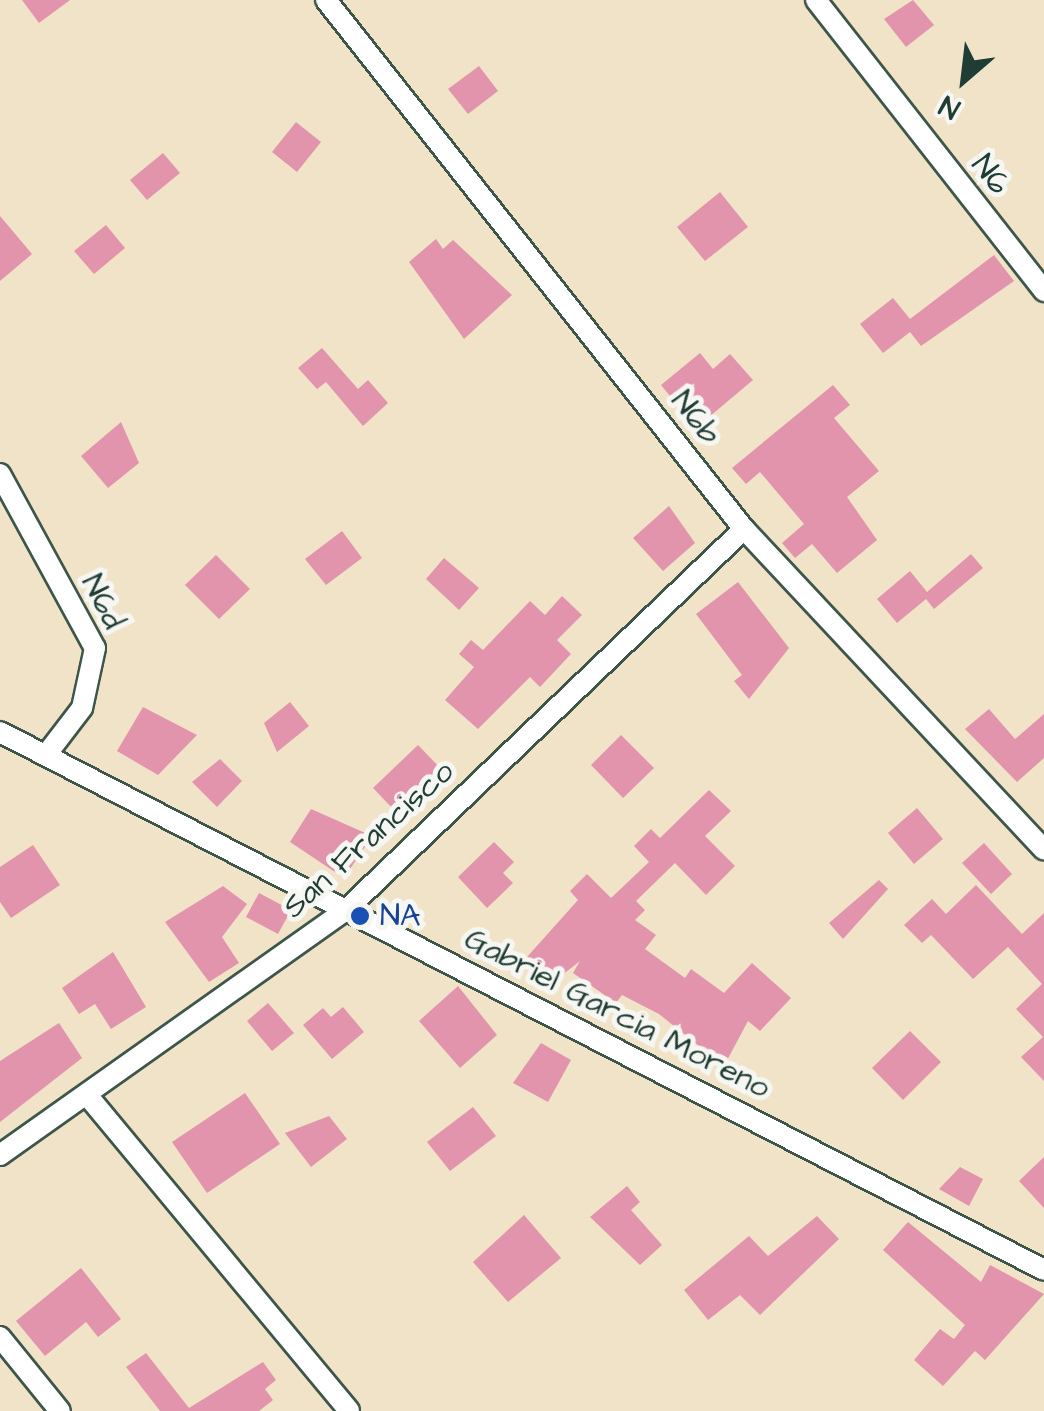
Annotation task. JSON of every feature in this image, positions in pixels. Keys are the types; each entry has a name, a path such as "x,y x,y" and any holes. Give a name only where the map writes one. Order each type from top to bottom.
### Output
{"street":[{"name":"N6b","path":"326,0 744,529 1044,850"},
{"name":"N6","path":"816,0 1044,292"},
{"name":"N6d","path":"0,474 94,648 82,708 46,755"},
{"name":"San Francisco","path":"0,1155 347,909 744,529"},
{"name":"Gabriel Garcia Moreno","path":"0,732 1044,1270"},
{"path":"86,1095 349,1411"},
{"path":"0,1337 60,1411"}],"building":[{"path":"22,0 70,0 39,23"},
{"path":"913,0 934,25 906,47 884,19"},
{"path":"479,66 498,91 468,114 448,89"},
{"path":"296,122 321,142 297,172 272,152"},
{"path":"163,153 180,173 147,200 130,180"},
{"path":"720,192 748,227 705,261 677,227"},
{"path":"0,216 32,254 0,281"},
{"path":"106,225 125,248 94,274 74,251"},
{"path":"436,239 443,249 453,240 512,295 464,339 409,262"},
{"path":"994,255 1014,281 921,346 910,332 883,353 860,324 893,298 910,319"},
{"path":"322,348 358,389 368,380 388,403 363,426 326,382 317,389 298,368"},
{"path":"700,353 713,369 730,354 753,380 696,428 661,385"},
{"path":"833,385 850,405 834,418 879,471 847,497 877,540 837,573 812,544 795,558 782,543 804,524 760,472 746,484 732,468"},
{"path":"121,422 139,463 108,488 81,456"},
{"path":"669,506 695,543 663,571 633,538"},
{"path":"342,531 362,558 326,585 305,559"},
{"path":"971,554 983,568 934,609 926,599 897,623 877,599 910,571 927,592"},
{"path":"216,555 250,589 219,619 185,585"},
{"path":"444,558 479,588 459,610 426,579"},
{"path":"738,582 789,648 749,699 734,681 742,675 696,614"},
{"path":"562,596 582,615 557,640 571,654 540,687 530,677 478,729 445,700 474,667 459,654 471,640 483,650 530,601 545,615"},
{"path":"290,702 309,726 277,752 264,723"},
{"path":"143,707 197,735 158,775 117,751"},
{"path":"989,709 1015,739 1044,714 1044,758 1017,782 965,729"},
{"path":"621,735 654,768 623,798 591,765"},
{"path":"418,745 443,771 398,814 373,788"},
{"path":"220,759 242,781 217,807 192,782"},
{"path":"709,790 731,811 705,836 735,866 706,895 675,863 636,901 645,910 635,920 656,935 645,949 685,978 691,969 724,993 752,963 791,998 760,1031 748,1021 724,1066 659,1014 622,995 616,1003 573,973 580,961 552,983 527,957 578,900 570,891 587,874 611,898 649,862 634,846 651,829 660,838"},
{"path":"917,808 943,839 914,864 888,833"},
{"path":"311,809 372,836 344,878 290,842"},
{"path":"494,842 514,862 503,873 513,883 487,908 458,877"},
{"path":"984,843 1012,874 991,894 962,863"},
{"path":"33,845 60,885 11,918 0,902 0,867"},
{"path":"879,880 888,889 843,939 829,923"},
{"path":"976,885 1022,934 1044,913 1044,1081 1021,1057 1043,1037 1016,1009 1042,984 1008,947 973,979 931,935 922,943 904,925 932,899 946,914"},
{"path":"223,886 247,904 222,937 239,963 209,982 165,922"},
{"path":"259,893 291,910 278,934 246,917"},
{"path":"113,952 146,1007 111,1029 95,1004 79,1014 62,988"},
{"path":"458,986 497,1035 460,1068 419,1021"},
{"path":"268,1003 294,1033 272,1051 247,1021"},
{"path":"343,1007 364,1032 332,1059 303,1025 323,1008 331,1017"},
{"path":"59,1023 82,1058 0,1122 0,1061"},
{"path":"910,1031 941,1062 903,1100 872,1068"},
{"path":"541,1043 571,1060 548,1102 513,1083"},
{"path":"245,1093 280,1144 207,1193 172,1142"},
{"path":"473,1107 496,1136 450,1171 427,1142"},
{"path":"329,1116 347,1139 311,1167 285,1133"},
{"path":"1044,1157 1044,1208 1019,1181"},
{"path":"960,1167 983,1179 969,1206 939,1189"},
{"path":"627,1186 640,1202 631,1210 662,1245 640,1265 590,1217"},
{"path":"524,1215 561,1258 508,1302 473,1262"},
{"path":"817,1216 839,1239 760,1315 740,1295 708,1320 684,1290 749,1236 768,1256"},
{"path":"908,1222 981,1282 990,1265 1044,1294 985,1360 975,1351 943,1386 914,1360 940,1329 954,1339 965,1325 883,1250"},
{"path":"81,1268 121,1319 98,1337 86,1322 45,1356 16,1321"},
{"path":"146,1353 189,1408 263,1362 276,1380 265,1389 273,1400 259,1411 160,1411 126,1367"}],"place":[{"name":"NA","path":"360,916"}]}
